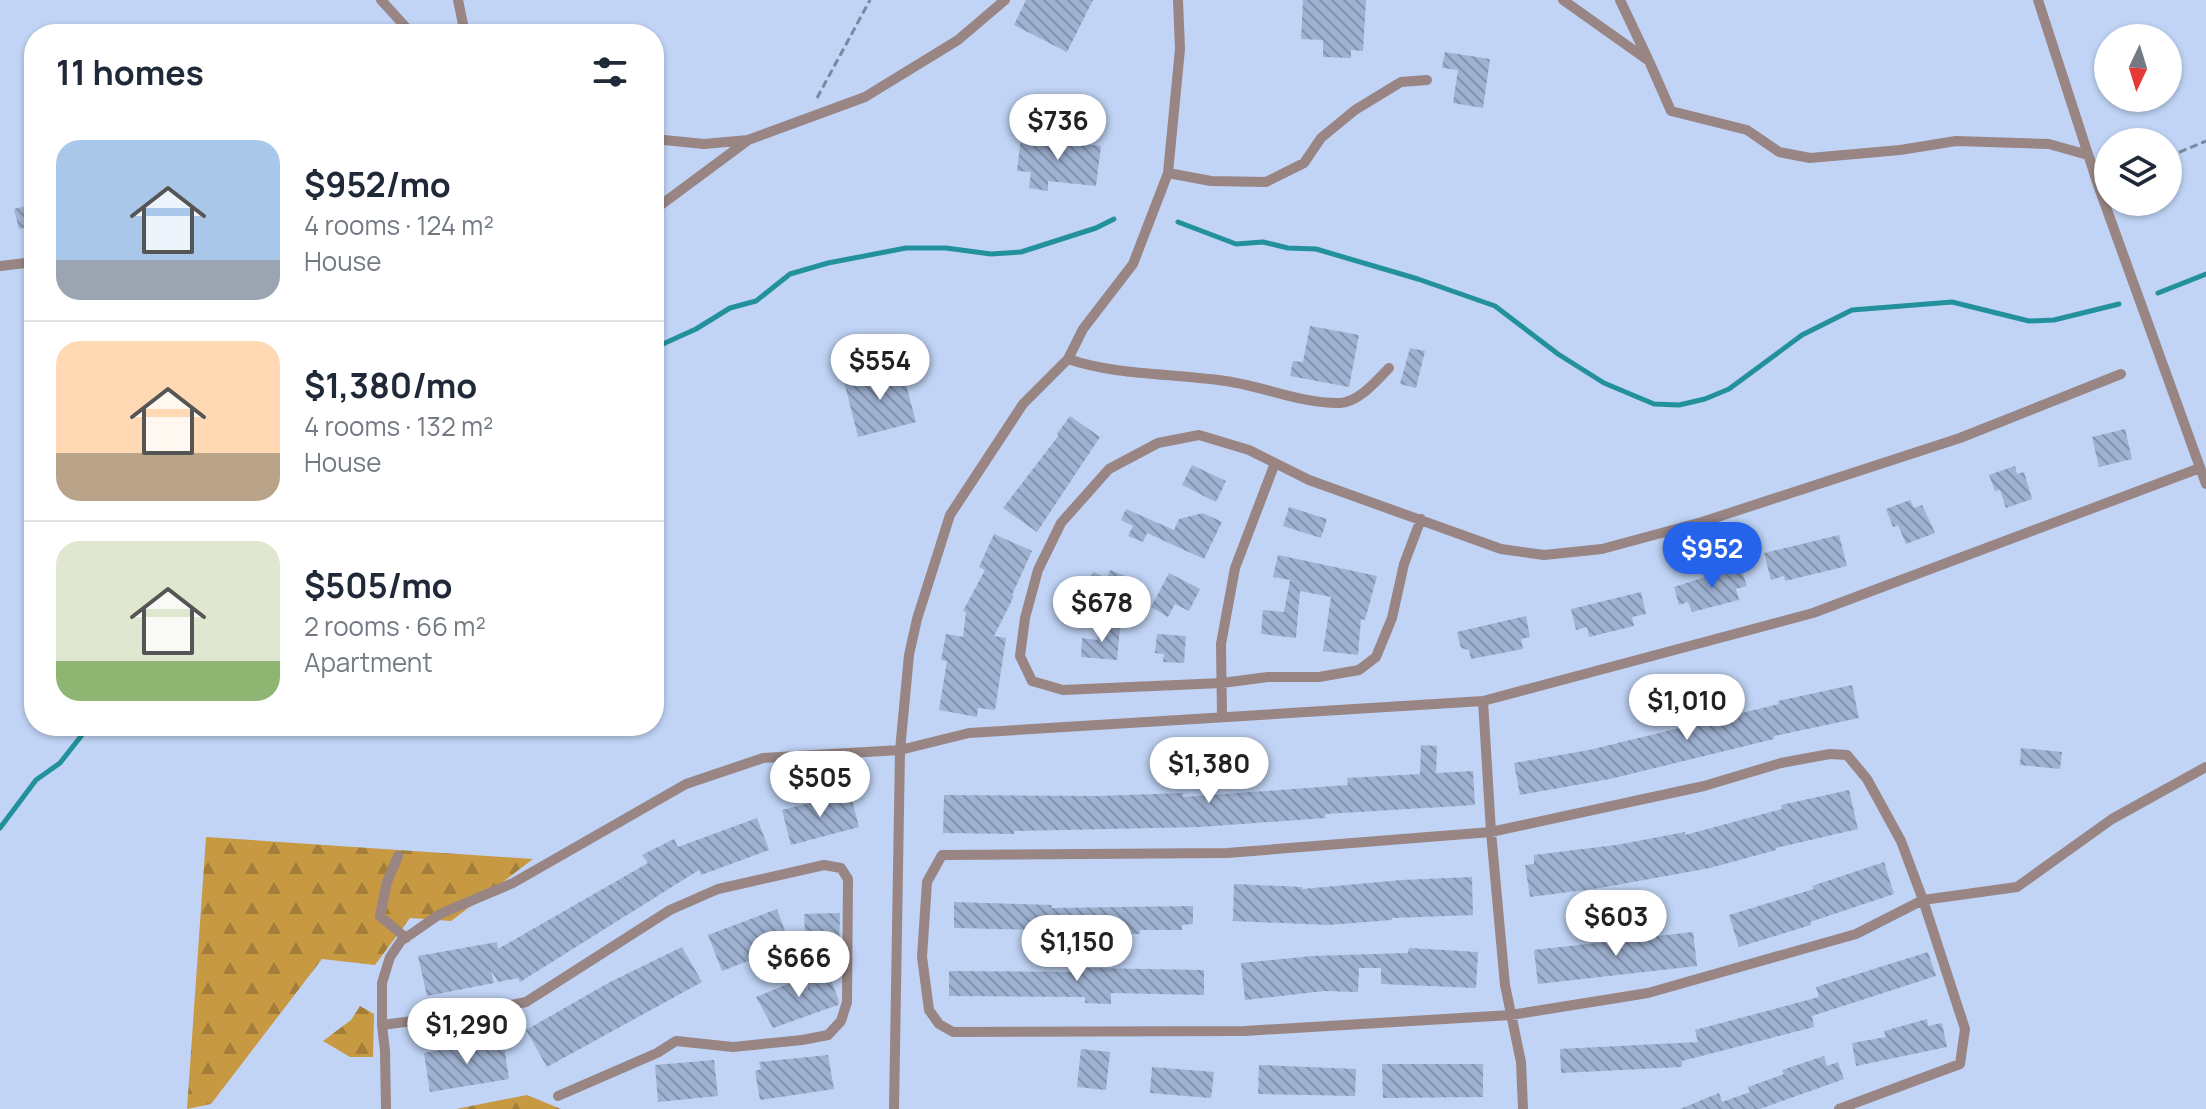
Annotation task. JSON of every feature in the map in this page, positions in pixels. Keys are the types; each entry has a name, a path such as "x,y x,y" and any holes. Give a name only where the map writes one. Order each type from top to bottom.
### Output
{"lane":[{"path":"381,0 403,24"},
{"path":"458,0 463,24"},
{"path":"664,140 704,144 748,140 865,97 958,40 1005,0"},
{"path":"894,1109 900,750 909,655 917,619 950,515 1023,404 1068,359 1083,329 1133,264 1168,173 1180,49 1178,0"},
{"path":"1563,0 1649,61"},
{"path":"1620,0 1671,111 1747,130 1779,152 1810,158 1900,150 1956,141 2049,144 2088,155"},
{"path":"2038,0 2088,155 2206,484"},
{"path":"1168,173 1211,181 1266,182 1304,163 1321,138 1355,110 1401,82 1427,80"},
{"path":"664,203 748,140"},
{"path":"0,266 24,263"},
{"path":"1068,359 1109,370 1229,381 1292,396 1342,403 1368,388 1389,368"},
{"path":"1421,519 1404,564 1392,618 1376,657 1359,670 1319,677 1268,677 1222,683 1063,690 1032,681 1020,656 1025,618 1038,570 1061,523 1109,469 1158,443 1199,435 1249,450 1309,480 1421,519 1501,549 1544,555 1602,549 1702,522 1960,438 2121,374"},
{"path":"1222,716 1221,644 1235,568 1275,463"},
{"path":"386,1109 382,983 390,957 406,938 440,914 513,883 686,784 763,758 900,750 969,733 1483,701 1813,613 2200,468"},
{"path":"1483,701 1505,985 1521,1062 1523,1109"},
{"path":"1839,1109 1960,1064 1965,1029 1923,900 1901,841 1867,779 1847,755 1830,754 1781,763 1704,786 1491,832 1227,853 942,855 927,882 922,957 929,1010 939,1024 953,1032 1244,1031 1511,1015 1648,993 1856,934 1923,900 2017,887 2112,819 2206,767"},
{"path":"398,856 387,882 380,916 406,938"},
{"path":"382,1025 526,1002 670,910 718,889 824,865 841,868 848,879 847,1002 841,1021 828,1035 733,1047 676,1041 657,1053 558,1096"}],"path":[{"path":"806,119 870,0"},
{"path":"2182,151 2206,141"}],"green space":[{"path":"206,837 533,859 451,921 410,918 375,965 322,959 211,1104 187,1109"},
{"path":"360,1006 374,1014 373,1057 350,1057 323,1041 351,1020"},
{"path":"527,1095 561,1109 456,1109"}],"building":[{"path":"1026,0 1093,0 1067,52 1014,25"},
{"path":"1303,0 1366,0 1363,51 1351,50 1351,58 1323,57 1323,40 1301,39"},
{"path":"1445,52 1490,59 1483,108 1453,103 1458,70 1442,68"},
{"path":"1021,137 1101,146 1096,186 1048,181 1048,191 1029,188 1031,172 1017,171"},
{"path":"24,206 24,228 19,229 14,209"},
{"path":"1310,326 1359,335 1349,387 1290,376 1293,361 1303,362"},
{"path":"1410,348 1425,351 1416,388 1400,384"},
{"path":"901,366 916,422 858,437 844,381"},
{"path":"1070,416 1100,437 1037,532 1003,508"},
{"path":"2125,429 2132,459 2099,467 2092,437"},
{"path":"1192,465 1226,481 1216,502 1182,485"},
{"path":"2015,466 2017,474 2024,472 2032,499 2006,508 2000,490 1995,491 1989,475"},
{"path":"1910,500 1914,508 1922,505 1935,533 1906,544 1898,525 1893,527 1886,509"},
{"path":"1289,507 1327,519 1321,538 1283,526"},
{"path":"1126,509 1174,530 1179,519 1203,513 1222,522 1204,559 1147,533 1143,542 1128,536 1133,526 1121,520"},
{"path":"994,534 1032,551 994,636 1006,638 995,710 978,708 977,717 939,710 947,661 941,660 946,634 963,637 966,612 963,611 985,570 979,567"},
{"path":"1839,535 1847,566 1785,581 1784,576 1771,580 1764,553"},
{"path":"1278,555 1377,576 1365,620 1361,619 1358,655 1323,651 1331,597 1300,591 1296,638 1261,634 1263,610 1284,612 1290,580 1273,577"},
{"path":"1740,566 1747,586 1736,589 1739,600 1692,612 1688,602 1679,605 1674,587"},
{"path":"1110,570 1125,576 1116,598 1087,585 1093,572 1107,578"},
{"path":"1169,573 1200,589 1189,611 1175,604 1168,617 1151,607"},
{"path":"1641,592 1646,614 1632,617 1634,626 1589,637 1587,627 1576,630 1571,609"},
{"path":"1526,616 1530,637 1521,639 1523,649 1471,659 1469,650 1461,648 1457,632"},
{"path":"1098,626 1120,627 1117,660 1081,657 1082,638 1097,640"},
{"path":"1157,634 1186,636 1184,663 1163,662 1164,654 1155,653"},
{"path":"1852,685 1859,718 1774,736 1774,739 1610,779 1520,795 1514,763 1589,750"},
{"path":"1421,745 1437,746 1436,773 1473,771 1475,805 1325,814 1326,818 1200,827 1014,831 1014,834 943,833 944,795 1183,793 1183,797 1348,785 1347,778 1420,774"},
{"path":"2021,748 2062,752 2060,769 2020,765"},
{"path":"1849,790 1858,829 1776,848 1710,868 1530,897 1525,865 1534,864 1534,855 1616,845 1685,832 1685,835 1782,809 1781,805"},
{"path":"850,793 859,827 791,845 782,810"},
{"path":"757,818 769,850 701,875 699,870 520,982 518,978 498,982 491,970 494,983 427,996 418,956 497,942 498,949 648,863 642,855 674,839 678,847"},
{"path":"1884,862 1894,894 1810,922 1811,925 1739,947 1729,915 1814,889 1812,886"},
{"path":"1472,877 1473,915 1392,918 1328,925 1233,921 1234,884 1302,889"},
{"path":"954,902 1052,905 1051,908 1193,906 1193,924 1182,925 1182,930 1140,930 1140,934 1072,934 1072,927 1037,927 1037,930 954,928"},
{"path":"777,909 790,945 722,971 708,935"},
{"path":"840,913 839,949 806,950 804,914"},
{"path":"1693,932 1697,966 1538,984 1534,950"},
{"path":"682,947 702,982 547,1067 526,1030 610,982"},
{"path":"1409,948 1478,952 1476,988 1381,984 1381,968 1359,968 1358,992 1324,991 1245,1000 1241,963 1312,956 1408,953"},
{"path":"1928,952 1936,976 1812,1016 1814,1027 1682,1061 1682,1067 1561,1073 1560,1049 1698,1042 1695,1030 1819,997 1816,987"},
{"path":"826,968 838,1005 773,1028 756,997 803,978 808,991 807,976"},
{"path":"1085,968 1204,970 1204,995 1111,993 1111,1004 1085,1003 1085,997 949,996 949,971 1085,972"},
{"path":"1927,1019 1928,1026 1942,1023 1947,1047 1856,1066 1852,1043 1886,1037 1884,1031"},
{"path":"503,1039 509,1079 430,1092 424,1053"},
{"path":"1081,1049 1110,1052 1106,1090 1077,1087"},
{"path":"828,1055 834,1089 760,1100 755,1071 761,1069 759,1062"},
{"path":"1824,1056 1827,1066 1838,1062 1844,1079 1760,1109 1680,1109 1719,1093 1722,1102 1750,1092 1748,1087 1784,1074 1782,1070"},
{"path":"714,1060 718,1096 658,1102 655,1065"},
{"path":"1382,1064 1483,1064 1483,1097 1383,1098"},
{"path":"1259,1065 1356,1069 1355,1096 1258,1094"},
{"path":"1152,1067 1214,1072 1211,1098 1150,1093"}],"waterway":[{"path":"664,343 730,308 756,301 790,274 828,263 906,248 946,248 991,254 1021,252 1096,228 1114,219"},
{"path":"1178,222 1236,244 1263,242 1288,248 1316,249 1495,306 1558,354 1604,383 1654,404 1679,405 1729,389 1802,335 1852,310 1952,302 2029,321 2054,320 2119,304"},
{"path":"2158,293 2206,274"},
{"path":"0,828 36,780 60,763 81,736"}]}
